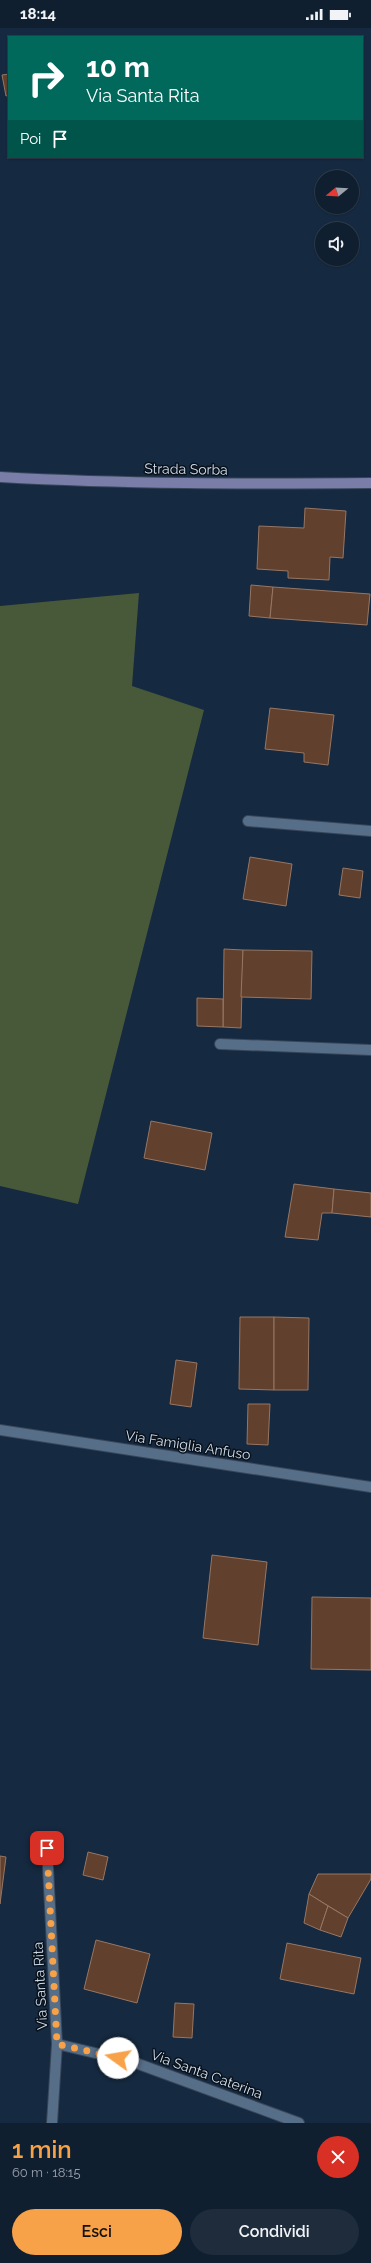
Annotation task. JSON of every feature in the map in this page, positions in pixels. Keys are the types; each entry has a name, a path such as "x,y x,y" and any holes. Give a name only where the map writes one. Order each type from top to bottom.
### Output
{"street":[{"name":"Strada Sorba","path":"0,477 223,484 371,483"},
{"path":"248,821 371,831"},
{"path":"220,1044 371,1050"},
{"name":"Via Famiglia Anfuso","path":"0,1430 371,1487"},
{"name":"Via Santa Rita","path":"47,1848 57,2044 52,2123"},
{"name":"Via Santa Caterina","path":"57,2044 133,2062 299,2123"}],"green space":[{"path":"139,593 132,686 204,710 78,1204 0,1186 0,606"}],"building":[{"path":"8,74 8,95 6,96 2,75"},
{"path":"305,508 346,511 343,558 330,557 329,580 288,578 288,571 257,569 259,526 304,528"},
{"path":"251,585 273,587 270,618 249,616"},
{"path":"273,587 370,594 367,625 270,618"},
{"path":"270,708 334,715 328,765 304,762 304,753 265,749"},
{"path":"250,857 292,864 286,906 243,899"},
{"path":"343,868 363,871 360,898 339,895"},
{"path":"224,949 243,950 241,1028 223,1027"},
{"path":"243,950 312,951 311,999 241,997"},
{"path":"197,998 223,999 223,1027 197,1026"},
{"path":"151,1121 212,1133 205,1170 144,1158"},
{"path":"294,1184 334,1189 332,1213 322,1213 318,1240 285,1237"},
{"path":"334,1189 371,1193 371,1217 332,1213"},
{"path":"240,1317 274,1317 274,1390 239,1389"},
{"path":"274,1317 309,1318 308,1390 274,1390"},
{"path":"176,1360 197,1363 191,1407 170,1404"},
{"path":"248,1404 270,1404 268,1445 247,1444"},
{"path":"212,1555 267,1562 258,1645 203,1638"},
{"path":"312,1597 371,1598 371,1670 311,1669"},
{"path":"88,1852 108,1857 103,1880 83,1875"},
{"path":"0,1856 6,1857 0,1904"},
{"path":"318,1874 371,1874 371,1879 348,1918 309,1894"},
{"path":"309,1894 328,1906 320,1930 304,1923"},
{"path":"328,1906 348,1918 341,1937 320,1930"},
{"path":"96,1940 150,1954 137,2003 84,1989"},
{"path":"287,1943 361,1958 354,1994 280,1979"},
{"path":"175,2003 194,2004 192,2038 173,2037"}],"route":[{"path":"47,1848 57,2044 118,2058"}]}
